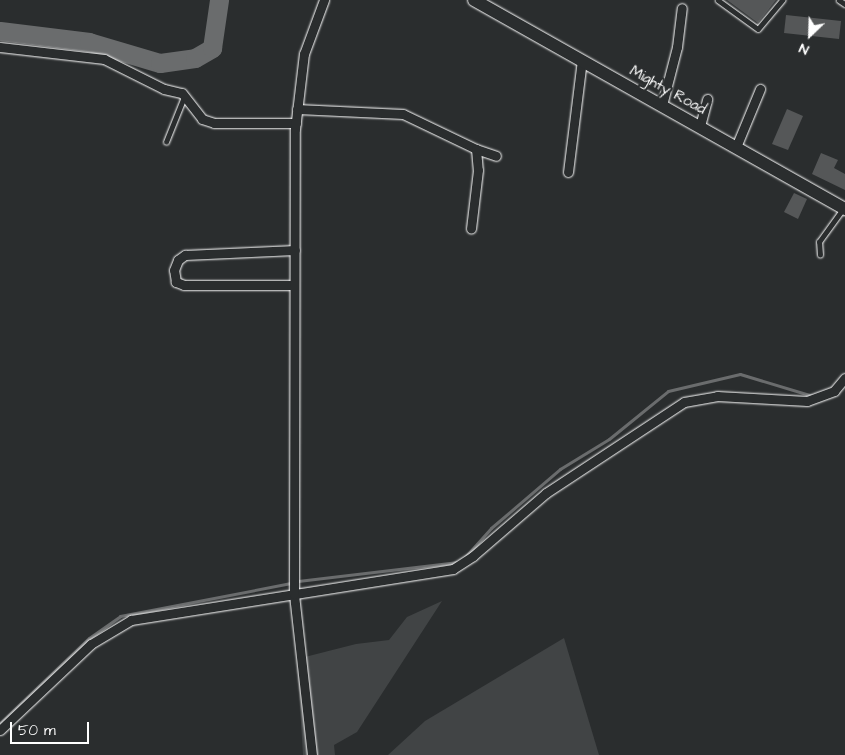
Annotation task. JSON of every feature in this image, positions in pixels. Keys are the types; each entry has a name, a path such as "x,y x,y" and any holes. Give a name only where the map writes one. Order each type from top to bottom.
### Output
{"street":[{"path":"312,755 294,594 296,123 304,54 324,0"},
{"name":"Mighty Road","path":"474,0 844,208"},
{"path":"662,105 677,47 682,8"},
{"path":"0,47 104,59 184,97 202,119 214,123 296,123"},
{"path":"568,172 582,60"},
{"path":"736,147 760,90"},
{"path":"700,126 707,99"},
{"path":"297,109 404,114 476,149 496,156"},
{"path":"471,229 478,170 476,149"},
{"path":"294,286 184,285 176,282 174,270 178,260 185,256 295,250"},
{"path":"0,730 91,644 124,624 452,569 473,556 546,493 684,402 717,396 807,401 834,391 845,378"}],"lane":[{"path":"718,0 758,29 782,0"},
{"path":"839,0 845,4"},
{"path":"166,142 184,97"},
{"path":"820,255 822,236 844,208"}],"shaded area":[{"path":"442,601 357,732 334,745 335,755 303,755 297,659 356,644 389,640 407,617"},
{"path":"564,638 599,755 388,755 425,721"}],"building":[{"path":"727,0 776,0 758,23"},
{"path":"786,15 841,21 839,39 784,33"},
{"path":"787,109 803,116 788,150 772,144"},
{"path":"821,153 838,160 834,168 845,174 845,190 812,174"},
{"path":"794,193 807,199 798,219 784,212"}],"waterway":[{"path":"0,31 89,42 160,63 195,58 212,48 219,0"},
{"path":"465,557 491,528 560,469 609,439 668,391 740,374 813,396"},
{"path":"298,581 458,562"},
{"path":"0,723 89,638 120,616 291,583"}]}
